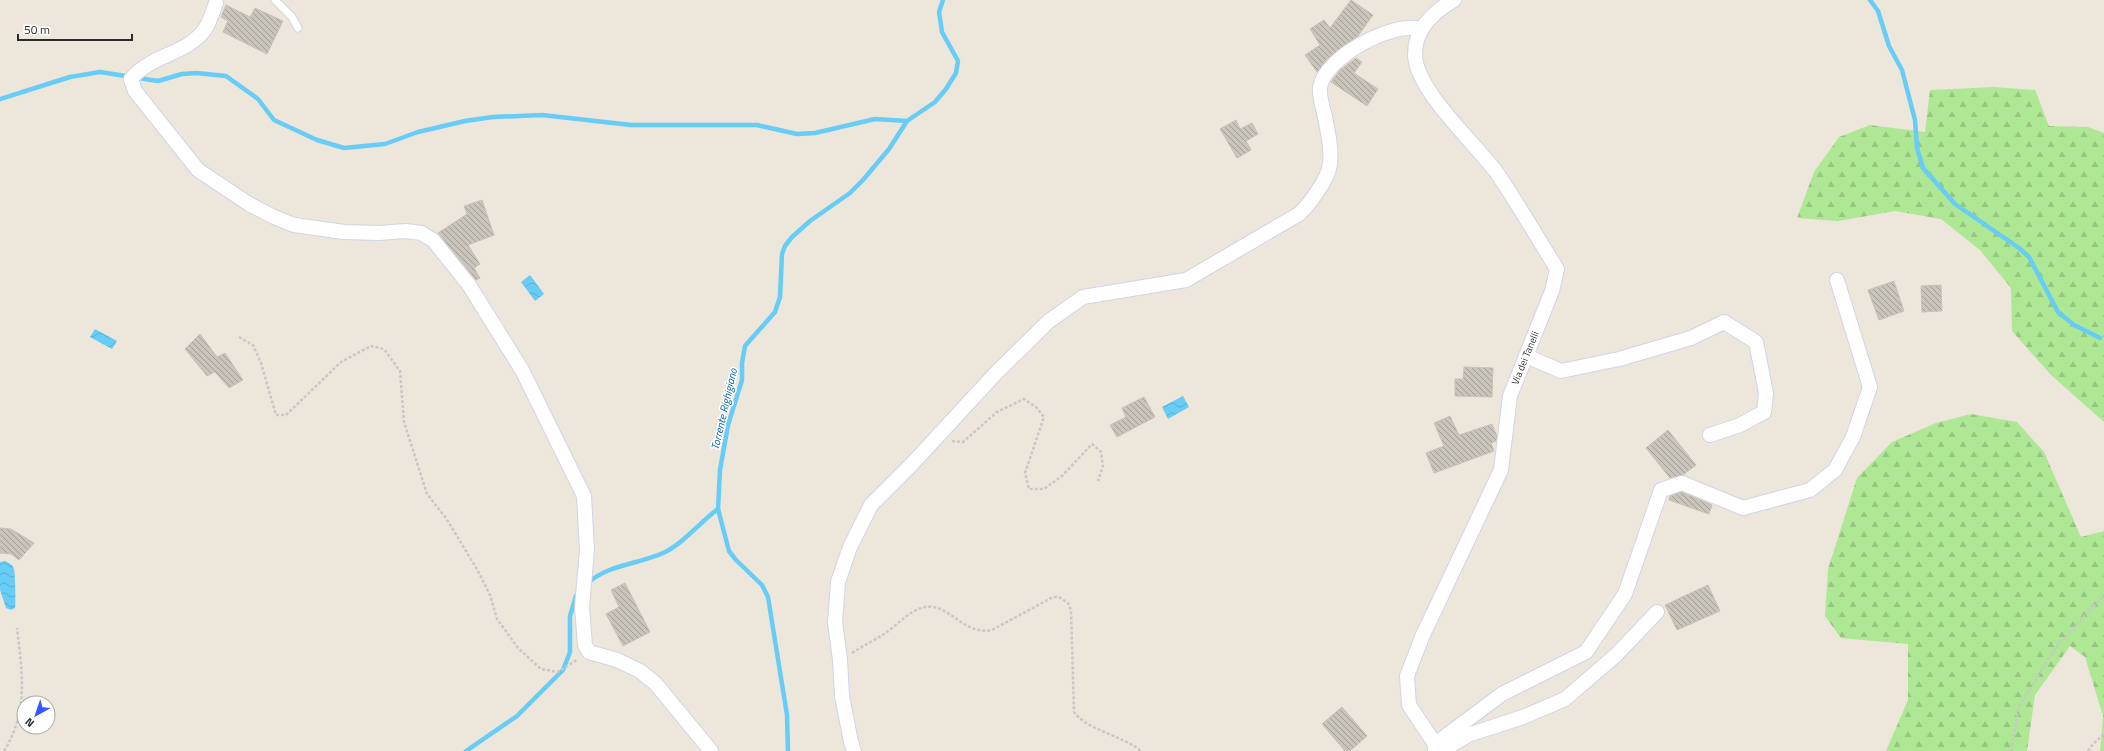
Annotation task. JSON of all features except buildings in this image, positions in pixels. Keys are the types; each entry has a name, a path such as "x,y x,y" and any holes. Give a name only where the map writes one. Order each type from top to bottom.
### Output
{"street":[{"name":"Via dei Tanelli","path":"1438,749 1409,704 1407,676 1422,637 1501,470 1510,396 1552,291 1557,269 1496,172 1435,98 1419,72 1415,55 1421,29 1429,18 1454,0"},
{"path":"213,1 206,28 200,35 190,43 154,60 137,72 131,80 135,91 198,170 237,197 274,217 294,225 344,232 379,233 406,231 421,233 433,240 469,285 522,370 584,496 586,550 582,607 585,645 589,652 617,660 640,671 656,684 711,751"},
{"path":"854,751 842,696 840,660 835,622 838,582 850,547 871,505 912,464 996,373 1049,321 1083,297 1186,280 1299,214 1310,204 1329,169 1329,143 1320,88 1322,79 1340,58 1378,35 1413,27 1421,29"},
{"path":"1438,749 1502,694 1586,652 1625,594 1661,490 1682,483 1743,508 1810,490 1835,470 1853,437 1870,387 1837,280"},
{"path":"1526,356 1561,371 1619,359 1691,338 1724,322 1756,342 1766,393 1764,412 1740,425 1710,435"},
{"path":"1438,749 1468,735 1523,717 1566,699 1616,655 1657,612"}],"lane":[{"path":"275,0 292,17 298,28"}],"path":[{"path":"240,337 253,345 261,363 276,415 286,415 341,362 371,346 384,349 400,372 404,422 428,494 446,518 478,571 490,596 497,619 518,648 542,669 558,672 589,652"},
{"path":"939,434 949,441 963,442 997,412 1024,399 1036,407 1044,417 1025,473 1029,489 1044,489 1062,476 1092,444 1101,452 1103,466 1098,482"},
{"path":"2011,751 2019,706 2057,646 2104,595"},
{"path":"840,660 884,634 913,611 925,607 940,608 967,627 984,632 992,630 1053,597 1059,597 1068,603 1071,610 1074,712 1083,721 1130,742 1141,751"},
{"path":"4,751 12,739 21,713 23,685 17,628"},
{"path":"2088,751 2104,734"}],"green space":[{"path":"1994,87 2035,90 2049,126 2088,127 2104,133 2104,422 2051,375 2012,331 2011,288 1980,250 1941,219 1895,211 1838,221 1797,218 1814,172 1839,137 1870,125 1925,132 1930,90"},
{"path":"1971,414 2017,422 2044,452 2081,537 2104,531 2104,751 2100,751 2103,716 2085,657 2070,646 2035,695 2027,751 1886,751 1908,700 1908,644 1841,638 1825,616 1828,569 1857,478 1892,442 1936,423"}],"water":[{"path":"530,275 544,294 535,301 521,282"},
{"path":"95,329 117,341 112,349 90,337"},
{"path":"1183,396 1189,407 1168,419 1162,407"},
{"path":"5,561 12,565 14,571 15,608 11,610 6,608 0,590 0,562"}],"waterway":[{"name":"Torrente Righigiano","path":"788,751 787,715 768,597 762,585 736,560 729,551 718,509 720,470 728,425 742,380 742,363 745,346 775,312 780,297 782,254 785,246 792,237 810,221 850,193 863,180 889,149 907,121 935,102 946,89 956,73 958,61 942,32 939,12 943,0"},
{"path":"1870,0 1878,11 1889,46 1902,70 1915,120 1917,148 1923,168 1955,204 2019,248 2029,257 2058,312 2074,325 2100,338"},
{"path":"0,99 70,77 100,72 158,81 182,74 196,73 226,76 258,99 274,120 317,140 344,148 385,144 418,132 465,121 493,117 542,115 631,125 757,125 797,134 815,133 875,119 907,121"},
{"path":"588,583 604,572 654,557 671,549 718,509"},
{"path":"466,751 517,716 563,670 570,652 570,616 576,596 580,590"}]}
